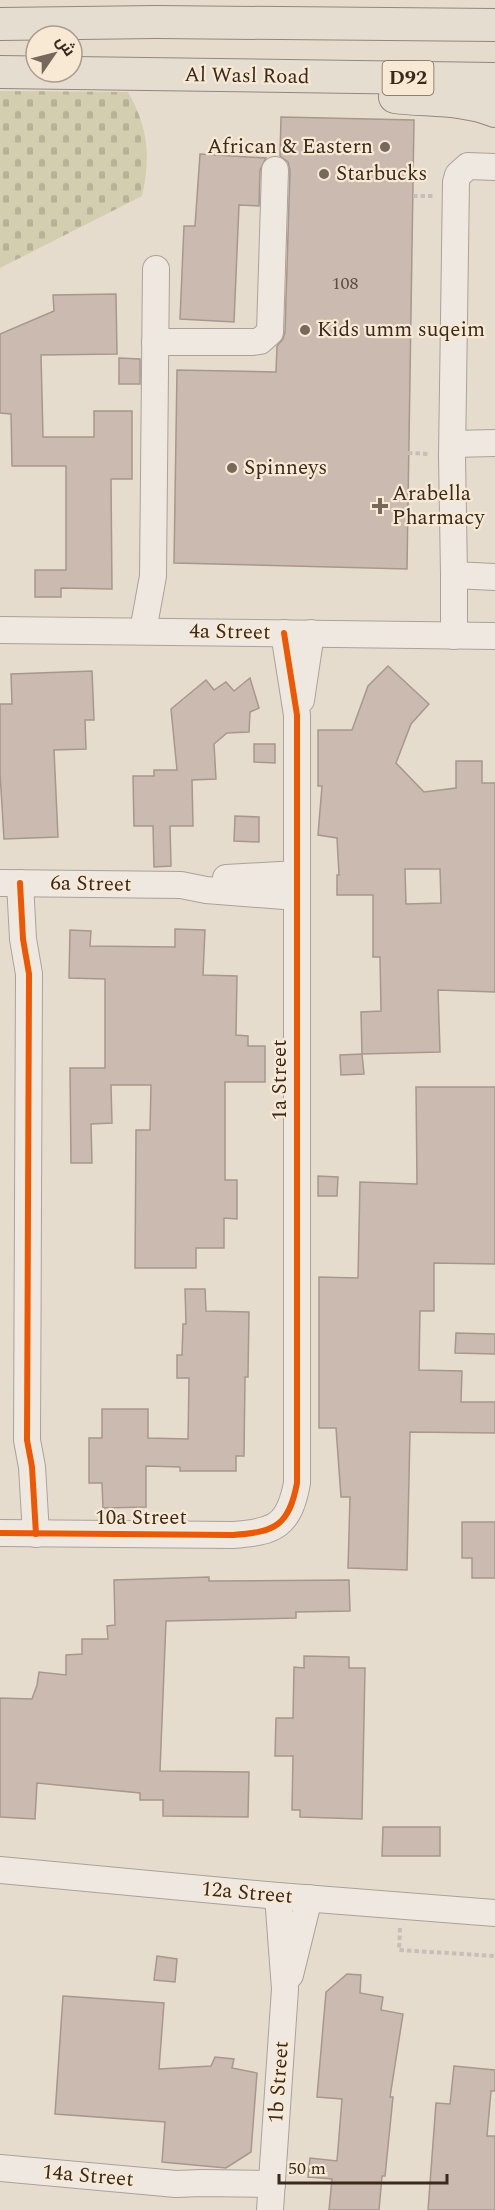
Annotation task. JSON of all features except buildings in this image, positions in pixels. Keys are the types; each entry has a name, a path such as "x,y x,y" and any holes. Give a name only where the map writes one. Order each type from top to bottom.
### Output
{"main road":[{"path":"101,0 156,22"},
{"path":"440,25 495,6"},
{"path":"0,24 156,22 495,25"},
{"path":"271,77 312,64 334,61 495,60"},
{"name":"Al Wasl Road","path":"0,72 495,79"},
{"path":"322,77 353,89 386,96 463,102 484,106 495,111"}],"street":[{"path":"454,636 453,444 456,182 458,175 468,166 495,167"},
{"path":"155,342 253,342 260,341 270,332 275,170"},
{"path":"153,632 156,270"},
{"path":"453,444 495,443"},
{"path":"454,575 495,577"},
{"name":"4a Street","path":"0,630 495,636"},
{"name":"1a Street","path":"280,1523 293,1505 297,1483 297,715 285,633"},
{"name":"1a Street","path":"297,715 305,681 311,633"},
{"path":"18,1534 22,1465 27,1440 29,974 23,939 20,883"},
{"name":"6a Street","path":"20,883 181,885 206,890 297,886"},
{"name":"10a Street","path":"18,1534 233,1535 258,1533 280,1523"},
{"name":"12a Street","path":"0,1870 494,1913"},
{"name":"1b Street","path":"271,2199 285,1989 278,1896"},
{"name":"1b Street","path":"285,1989 309,1898"},
{"name":"14a Street","path":"0,2168 176,2184 200,2192 271,2199"}],"green space":[{"path":"0,91 128,92 144,130 147,155 142,196 0,268"}],"cycle path":[{"path":"0,1533 247,1534 270,1529 278,1524 290,1509 294,1497 297,1483 297,715 284,633"},
{"path":"20,883 23,939 29,974 27,1440 32,1467 36,1534"}],"place":[{"name":"African & Eastern","path":"385,147"},
{"name":"Starbucks","path":"324,174"},
{"name":"Kids umm suqeim","path":"305,330"},
{"name":"Spinneys","path":"232,468"},
{"name":"Arabella Pharmacy","path":"380,506"}]}
